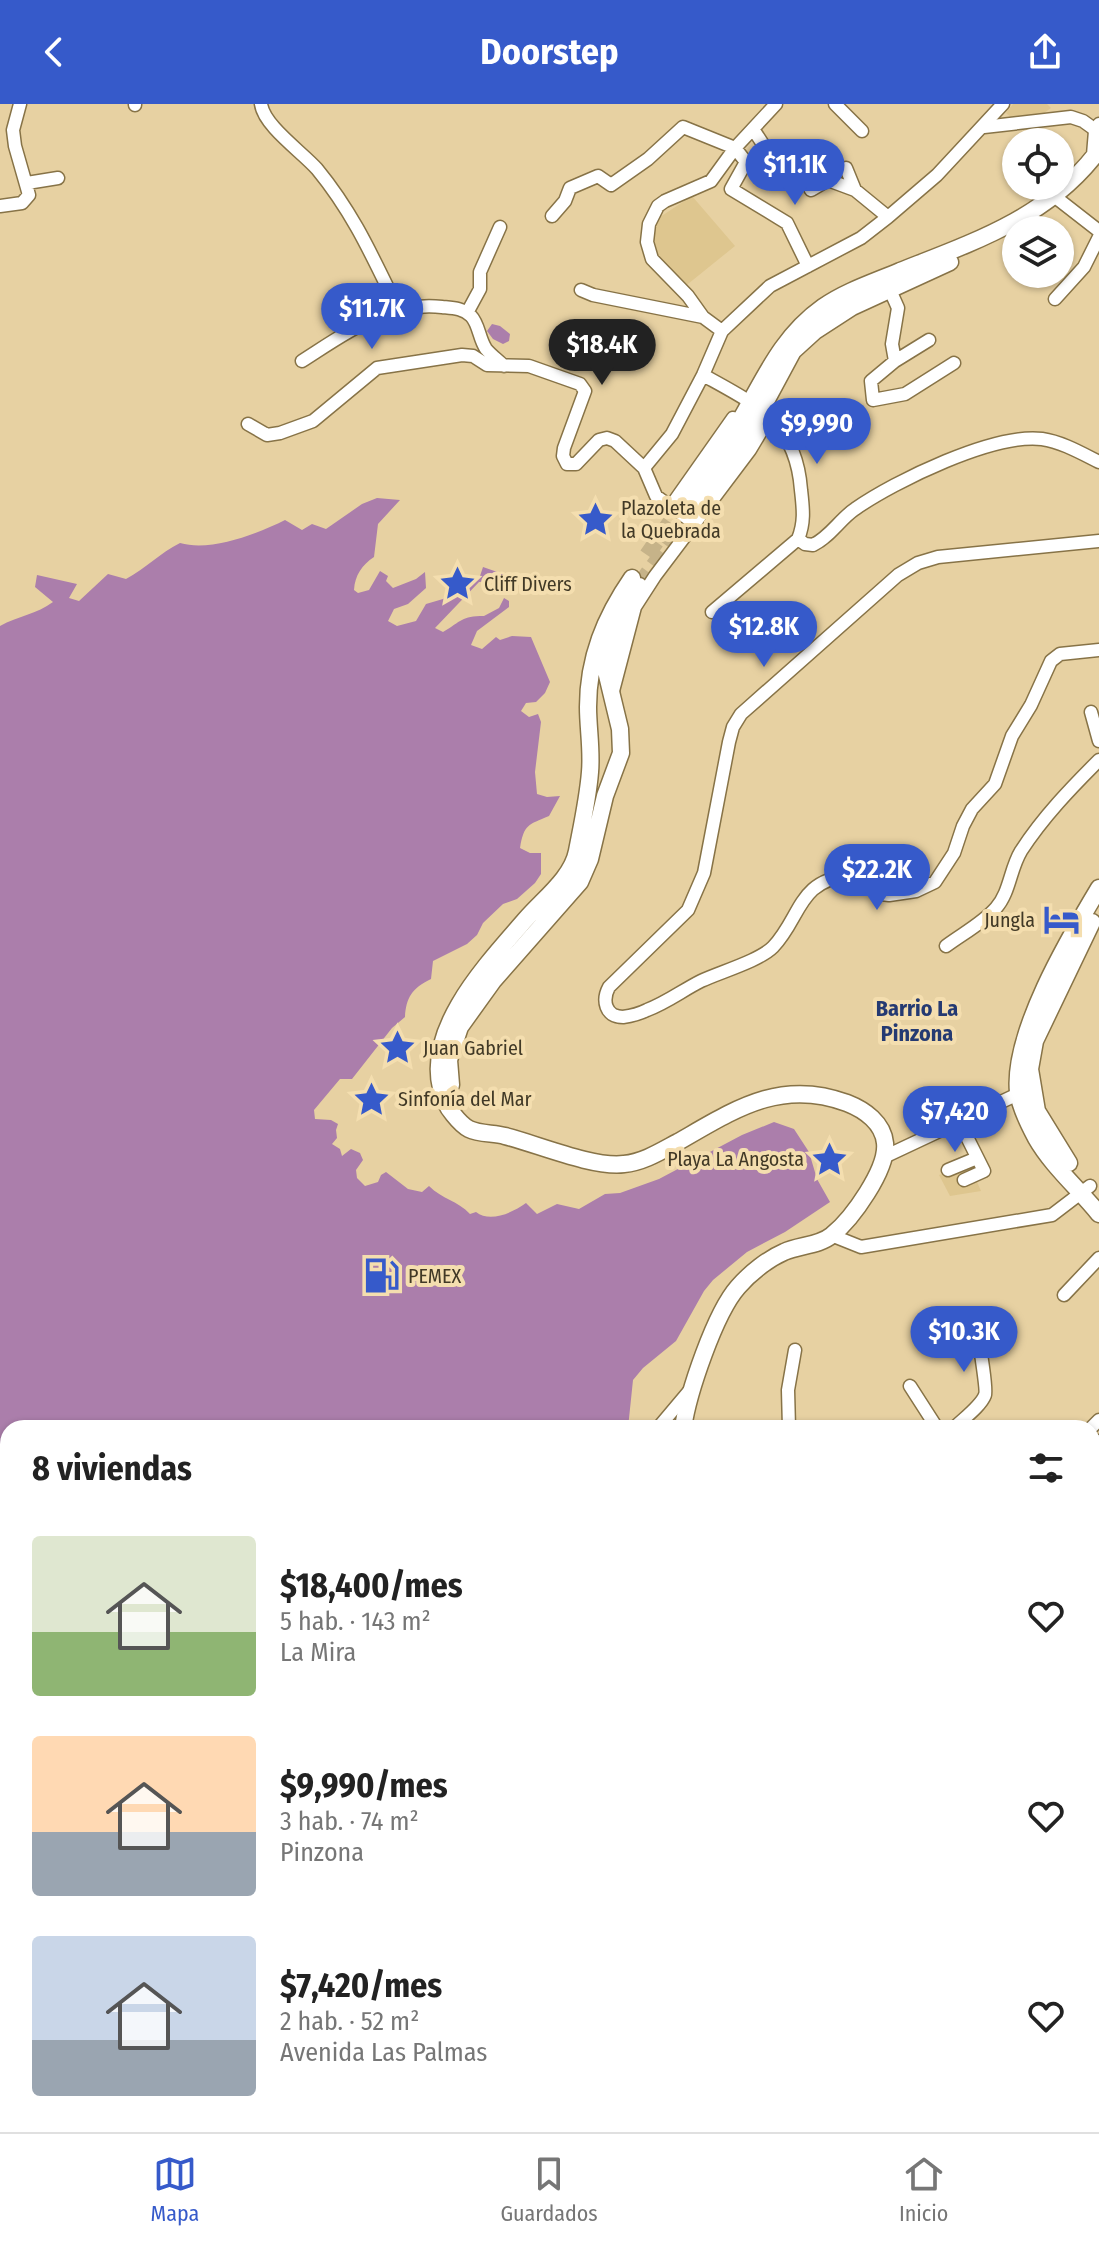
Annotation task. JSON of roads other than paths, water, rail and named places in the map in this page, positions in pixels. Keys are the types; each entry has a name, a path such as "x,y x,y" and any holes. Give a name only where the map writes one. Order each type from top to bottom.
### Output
{"main road":[{"path":"1074,182 1094,163 1098,130"},
{"path":"756,406 759,382 784,345 824,306 853,291 982,239 1054,200"},
{"path":"1040,216 1055,200"},
{"path":"686,511 735,429 756,406 793,351 815,331 852,307 1002,237"},
{"path":"500,1135 475,1123 453,1096 449,1060 453,1043 460,1027 493,981 580,882 590,859 605,796 621,753 620,729 606,671 618,622 635,581 604,623 592,670 588,703 590,770 577,855 566,875 481,975 448,1023 439,1052 439,1078 447,1108 471,1130 607,1165 647,1158 749,1102 775,1095 823,1096 859,1108 882,1131 885,1144 881,1170 831,1235 784,1252 753,1272 736,1288 725,1306 690,1390 684,1420"},
{"path":"1091,1192 1037,1139 1018,1094 1018,1067 1028,1026 1099,888"},
{"path":"1099,907 1035,1041 1030,1069 1037,1111 1061,1152 1091,1192 1099,1214"}],"street":[{"path":"0,206 22,203 29,195 13,130 20,104"},
{"path":"261,104 268,121 317,170 356,221 398,309"},
{"path":"722,331 703,317 688,296 652,259 647,242 649,224 658,206 665,201 711,181 735,148 776,104"},
{"path":"644,468 672,434 722,331 770,286 861,238 888,217 937,175 1003,104"},
{"path":"835,105 862,131"},
{"path":"984,127 1071,117 1098,130"},
{"path":"552,216 565,201 570,188 598,176 611,185 648,159 683,127 735,148 746,162 731,189 787,223 808,266"},
{"path":"753,129 768,152 791,154 811,190 828,180 855,190 888,217"},
{"path":"846,168 855,190"},
{"path":"27,183 58,178"},
{"path":"1055,299 1084,267 1099,234 1059,200"},
{"path":"467,313 480,289 480,272 500,227"},
{"path":"581,290 703,317"},
{"path":"890,290 898,308 892,344 895,361"},
{"path":"302,361 355,326 398,309 429,305 457,308 467,313 473,318 486,348 504,366"},
{"path":"929,340 895,361 871,381 873,400 905,394 954,363"},
{"path":"248,424 267,435 313,421 377,368 462,355 473,356 487,365 529,366 580,384 585,391 564,448 563,456 567,464 576,464 599,440 607,438 615,441 644,468 656,496 686,511"},
{"path":"703,375 756,406 782,431 796,454 804,512 803,528 798,539 712,612"},
{"path":"611,698 635,607 655,576 686,511 750,450 756,406"},
{"path":"798,539 813,545 851,511 878,493 941,464 1009,441 1042,439 1060,443 1099,462"},
{"path":"1099,541 938,557 918,563 898,575 741,714 729,742 704,873 688,910 609,987 604,997 611,1014 623,1017 649,1010 699,982 772,948 802,901 829,880 850,876 881,894 889,895 916,891 935,882 954,853 972,809 995,784 1012,736 1031,705 1051,661 1060,654 1099,650"},
{"path":"1091,712 1099,741"},
{"path":"946,946 996,909 1021,851 1064,794 1098,762"},
{"path":"884,1157 1018,1094"},
{"path":"959,1121 984,1171 964,1180"},
{"path":"948,1170 977,1158"},
{"path":"831,1235 861,1247 1052,1215 1091,1192"},
{"path":"1064,1295 1099,1258"},
{"path":"962,1420 985,1396 978,1338"},
{"path":"789,1420 788,1390 795,1350"},
{"path":"910,1386 932,1420"},
{"path":"665,1420 690,1390"}],"tunnel":[{"path":"647,555 683,504"},
{"path":"639,585 694,511"}],"place":[{"name":"Plazoleta de la Quebrada","path":"595,519"},
{"name":"Cliff Divers","path":"458,584"},
{"name":"Jungla","path":"1061,920"},
{"name":"Juan Gabriel","path":"397,1048"},
{"name":"Sinfonía del Mar","path":"372,1099"},
{"name":"Playa La Angosta","path":"830,1159"},
{"name":"PEMEX","path":"382,1276"}],"district":[{"name":"Barrio La Pinzona","path":"917,1020"}]}
